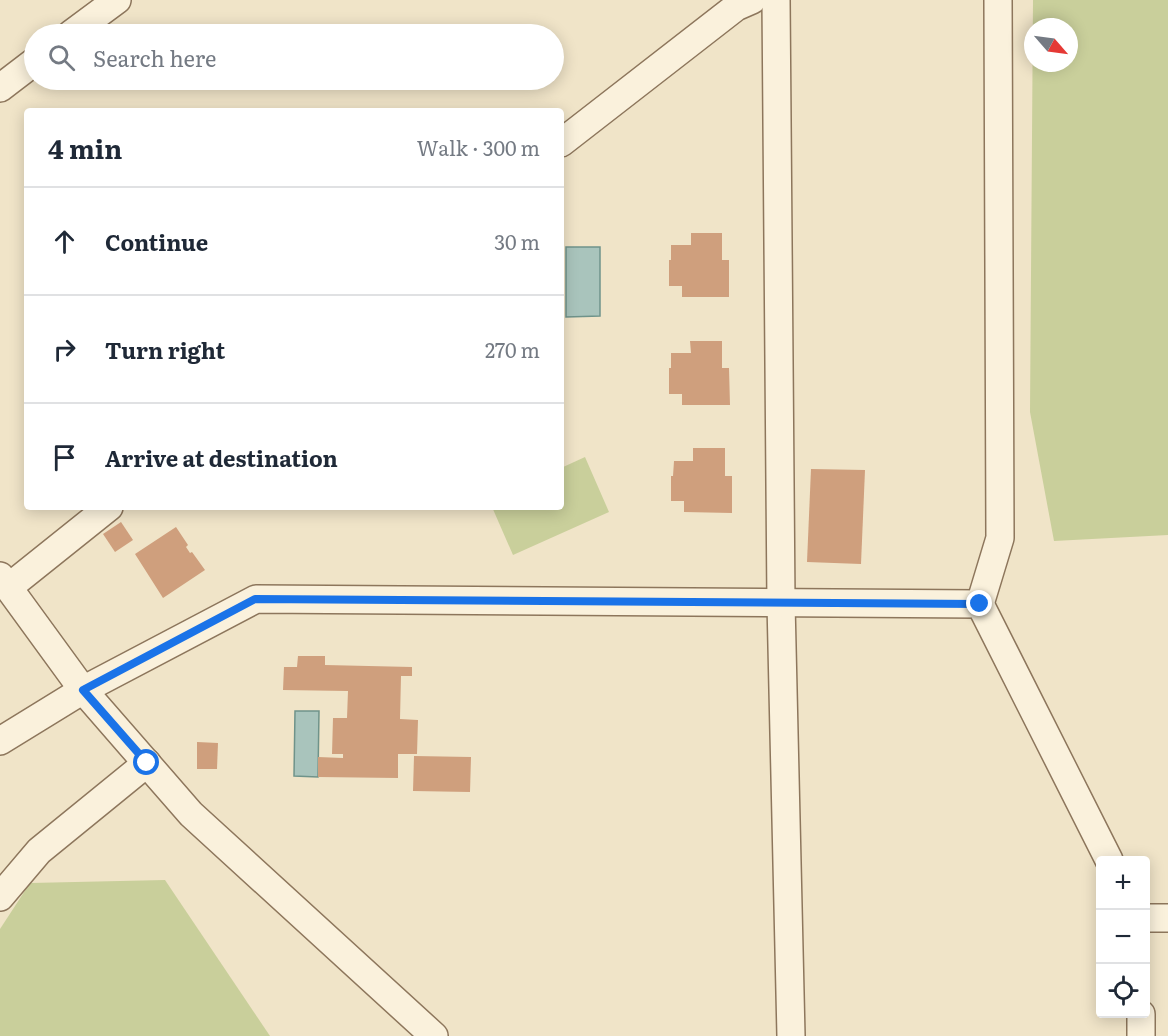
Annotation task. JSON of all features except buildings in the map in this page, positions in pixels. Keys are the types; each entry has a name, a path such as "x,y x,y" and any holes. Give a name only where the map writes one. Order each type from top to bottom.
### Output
{"street":[{"path":"85,24 117,0"},
{"path":"564,141 736,7 752,0"},
{"path":"776,0 781,603 791,1036"},
{"path":"998,0 1000,538 980,604 1106,856"},
{"path":"0,88 24,70"},
{"path":"105,510 4,581 83,690 191,814 434,1036"},
{"path":"0,741 83,690 255,599 980,604"},
{"path":"0,897 39,851 147,763"},
{"path":"1150,918 1168,918"},
{"path":"1141,1018 1141,1036"}],"green space":[{"path":"1033,0 1168,0 1168,535 1054,541 1030,412 1032,72 1078,72 1078,18 1033,18"},
{"path":"585,457 609,512 513,555 493,510 564,510 564,467"},
{"path":"165,880 270,1036 0,1036 0,929 30,883"}],"water":[{"path":"566,247 600,247 600,316 566,317"},
{"path":"295,711 319,711 318,777 294,776"}],"route":[{"path":"147,763 83,690 255,599 980,604"}]}
